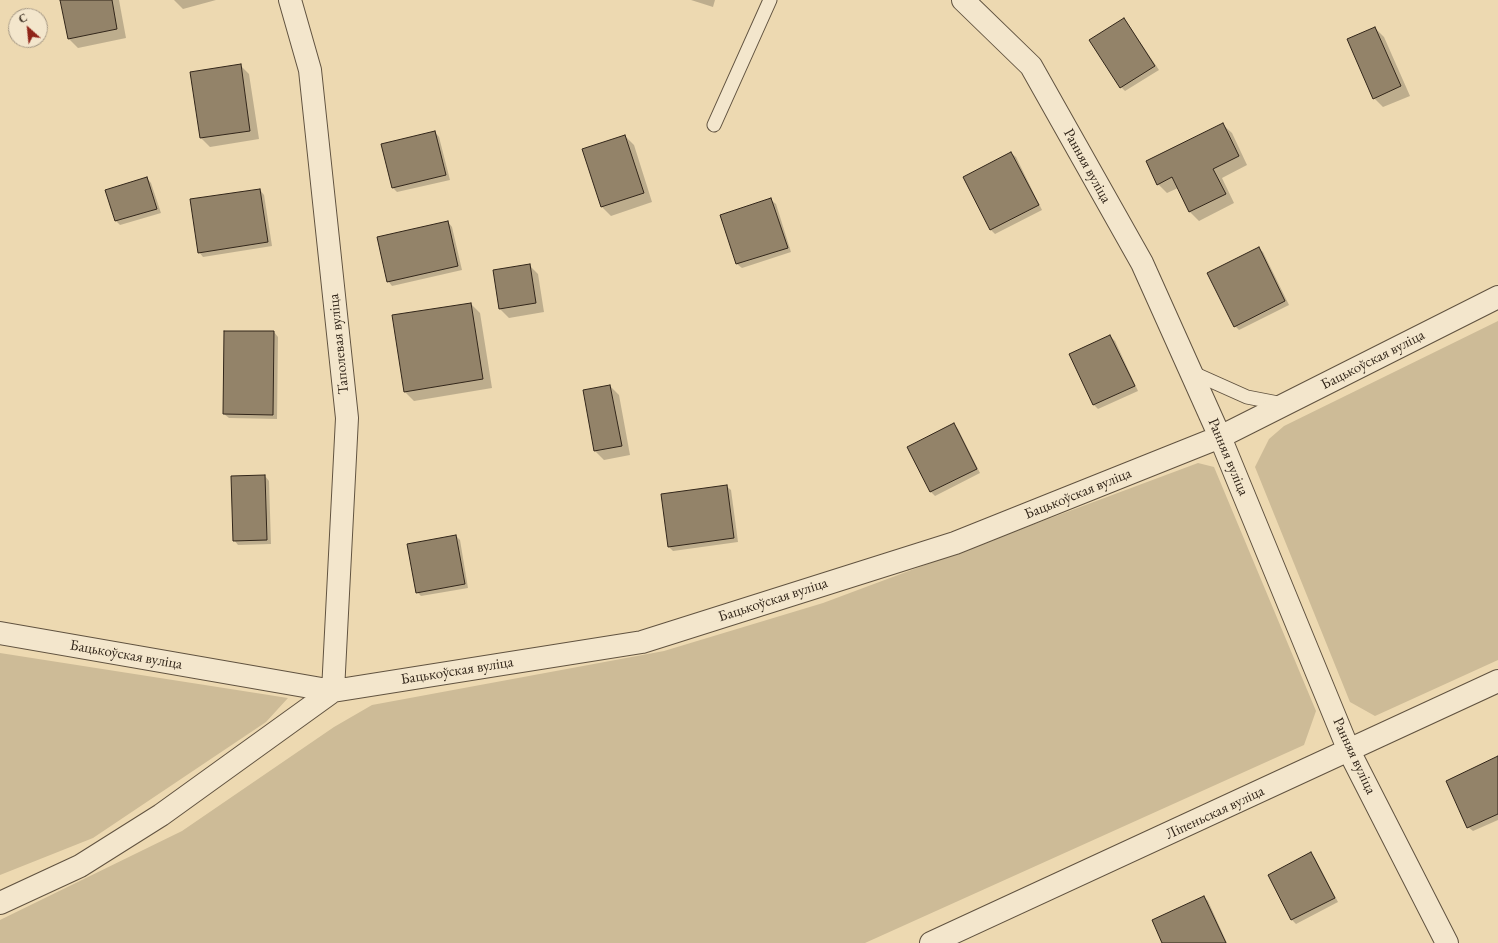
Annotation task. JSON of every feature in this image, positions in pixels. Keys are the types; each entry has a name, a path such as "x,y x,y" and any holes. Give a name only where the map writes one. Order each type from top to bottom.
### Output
{"street":[{"name":"Таполевая вуліца","path":"290,0 310,70 347,418 333,691"},
{"name":"Ранняя вуліца","path":"963,0 1031,66 1142,263 1220,437 1349,751 1447,943"},
{"name":"Бацькоўская вуліца","path":"0,633 333,691 642,642 955,543 1220,437 1498,297"},
{"name":"Ліпеньская вуліца","path":"931,943 1498,682"},
{"path":"0,903 80,866 161,815 333,691"}],"lane":[{"path":"714,125 770,0"},
{"path":"1191,372 1247,397 1285,404"}],"shaded area":[{"path":"1498,321 1498,660 1375,716 1350,702 1255,467 1269,439 1284,426"},
{"path":"1198,463 1214,467 1316,711 1304,745 865,943 0,943 0,920 182,831 334,727 372,705 664,651 823,603"},
{"path":"0,653 288,698 266,722 93,838 0,875"}],"building":[{"path":"60,0 112,0 117,29 68,39"},
{"path":"1124,18 1155,66 1120,88 1089,40"},
{"path":"1375,27 1401,86 1373,99 1347,39"},
{"path":"241,64 250,131 200,138 190,72"},
{"path":"1223,123 1239,156 1213,169 1226,194 1189,212 1172,177 1157,185 1146,161"},
{"path":"435,131 446,175 392,188 381,144"},
{"path":"625,135 644,193 601,207 582,149"},
{"path":"1011,152 1039,205 990,230 963,177"},
{"path":"147,177 157,209 115,221 105,190"},
{"path":"260,189 268,242 198,253 190,199"},
{"path":"771,198 788,248 736,264 720,215"},
{"path":"448,221 458,266 387,282 377,237"},
{"path":"1259,247 1285,301 1234,327 1207,273"},
{"path":"530,264 536,303 499,309 493,270"},
{"path":"471,303 483,379 404,392 392,315"},
{"path":"224,331 274,331 273,415 223,414"},
{"path":"1110,335 1135,386 1093,405 1069,354"},
{"path":"610,385 622,446 594,451 583,390"},
{"path":"954,423 977,469 930,492 907,447"},
{"path":"265,475 267,540 233,541 231,476"},
{"path":"727,485 734,538 668,547 661,494"},
{"path":"456,535 465,584 416,593 407,544"},
{"path":"1498,756 1498,814 1467,828 1446,781"},
{"path":"1311,852 1335,898 1291,920 1268,875"},
{"path":"1204,896 1226,943 1162,943 1152,920"}]}
